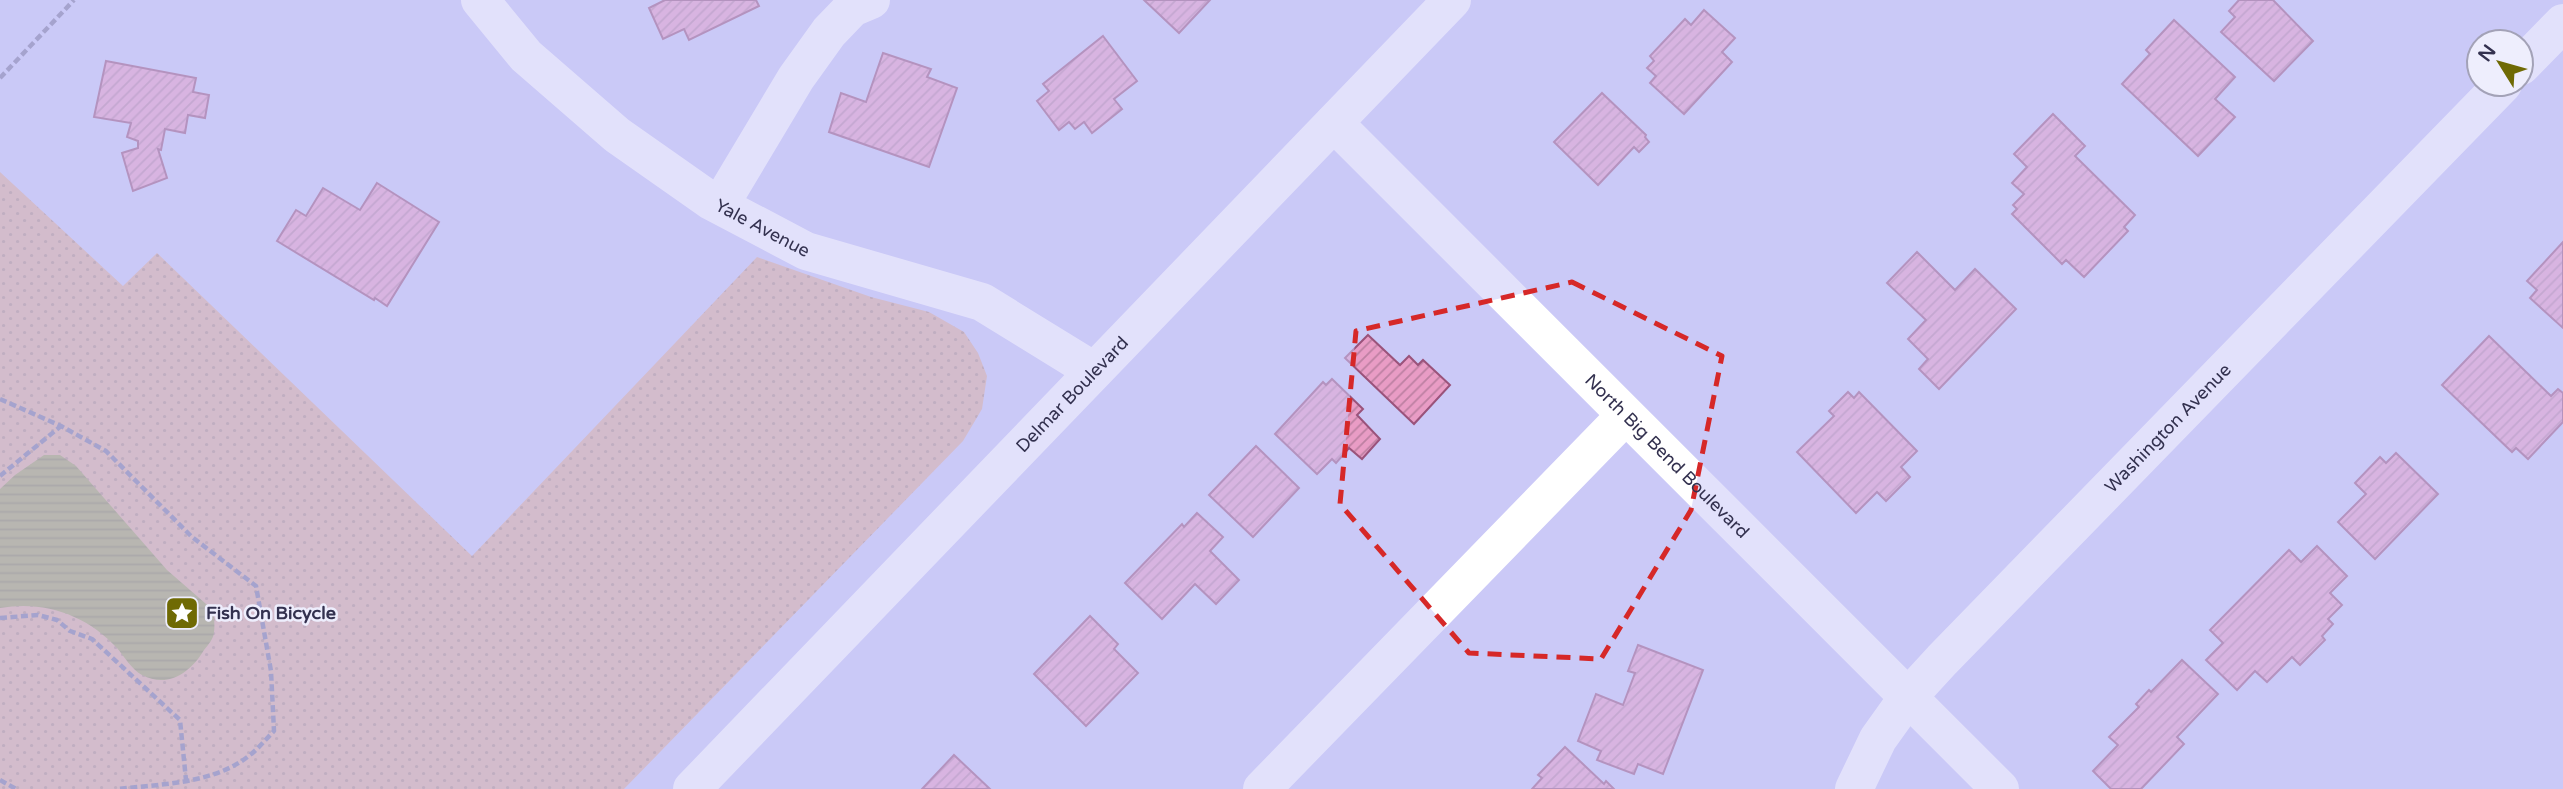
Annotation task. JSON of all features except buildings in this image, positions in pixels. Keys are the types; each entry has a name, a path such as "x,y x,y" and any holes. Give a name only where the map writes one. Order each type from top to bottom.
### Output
{"main road":[{"name":"Yale Avenue","path":"480,0 526,56 617,135 720,205 806,251 982,302 1094,372"},
{"path":"720,205 796,78 829,32 852,8 871,0"},
{"name":"Delmar Boulevard","path":"692,789 1452,0"},
{"path":"2535,52 2563,23"},
{"name":"Washington Avenue","path":"1854,789 1878,739 1908,697 2489,98"},
{"name":"North Big Bend Boulevard","path":"1334,123 2000,789"},
{"path":"1262,789 1625,416"}],"path":[{"path":"0,78 74,0"},
{"path":"0,399 61,426 106,451 192,537 256,586 271,671 274,731 250,755 219,774 117,789"},
{"path":"0,476 61,426"},
{"path":"0,618 38,614 57,620 70,631 92,639 106,650 180,720 186,780"},
{"path":"0,780 16,789"}],"highlighted area":[{"path":"1572,282 1722,356 1691,510 1601,659 1469,653 1340,504 1356,331"}],"shaded area":[{"path":"0,172 123,286 157,253 472,556 757,257 871,297 929,312 964,332 978,353 987,376 982,409 963,441 624,789 0,789"},
{"path":"44,455 60,455 76,466 167,570 213,610 213,637 186,671 170,679 152,679 138,673 105,636 78,619 48,608 0,608 0,489"}],"place":[{"name":"Fish On Bicycle","path":"182,613"}]}
